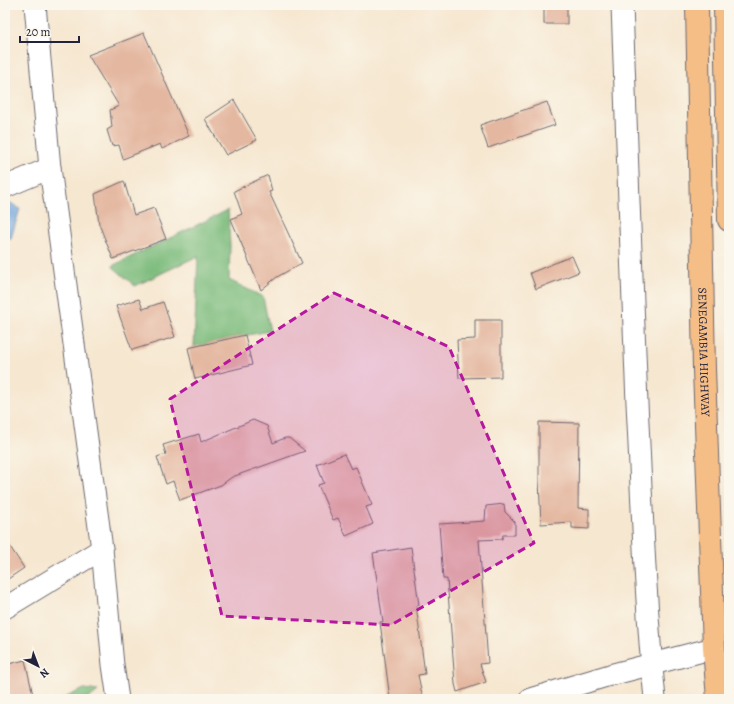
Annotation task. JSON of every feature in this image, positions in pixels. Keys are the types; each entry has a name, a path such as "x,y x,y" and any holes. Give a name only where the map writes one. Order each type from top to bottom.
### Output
{"main road":[{"name":"SENEGAMBIA HIGHWAY","path":"697,5 704,369 714,648 718,699"},
{"path":"725,5 729,220"}],"street":[{"path":"35,5 50,168 102,550 113,665 118,699"},
{"path":"622,5 627,172 641,496 651,664 655,699"},
{"path":"5,187 50,168"},
{"path":"5,608 102,550"},
{"path":"530,699 610,674 714,648"}],"highlighted area":[{"path":"334,293 449,347 534,543 391,625 222,616 170,399"}],"green space":[{"path":"228,210 230,246 229,280 263,297 270,331 194,347 198,256 135,286 112,266"},
{"path":"84,689 98,691 88,699 62,699"}],"water":[{"path":"11,203 20,209 11,238 5,239 5,208"}],"building":[{"path":"544,5 567,5 567,24 544,24"},
{"path":"144,33 189,136 162,149 160,144 123,159 119,145 112,146 107,130 112,127 110,110 119,106 88,55"},
{"path":"234,100 257,140 226,155 205,119"},
{"path":"547,102 555,125 488,148 480,125"},
{"path":"268,175 272,191 269,192 302,263 277,277 261,290 231,219 242,214 234,191"},
{"path":"124,181 134,215 154,208 166,239 113,259 99,224 95,194"},
{"path":"572,256 579,272 536,289 530,273"},
{"path":"139,299 143,309 163,302 175,337 132,350 116,306"},
{"path":"475,320 501,320 501,377 459,378 457,340 475,339"},
{"path":"245,335 252,365 195,379 188,348"},
{"path":"253,420 267,426 273,443 289,438 305,451 232,477 221,485 180,500 173,481 166,484 157,457 166,454 163,445 199,434 201,442"},
{"path":"539,422 579,423 578,508 589,509 589,529 572,528 572,522 541,524"},
{"path":"344,454 351,469 356,467 372,505 366,507 373,524 346,536 338,518 333,520 318,485 324,483 317,465"},
{"path":"504,504 505,512 515,522 515,535 503,535 502,539 479,540 488,663 480,664 486,682 457,692 455,684 447,579 443,579 439,524 485,521 486,506"},
{"path":"5,539 24,568 5,581"},
{"path":"411,547 419,605 416,605 425,674 418,675 423,699 390,699 380,622 383,622 373,553"},
{"path":"25,660 33,695 17,699 5,699 5,665"}]}
